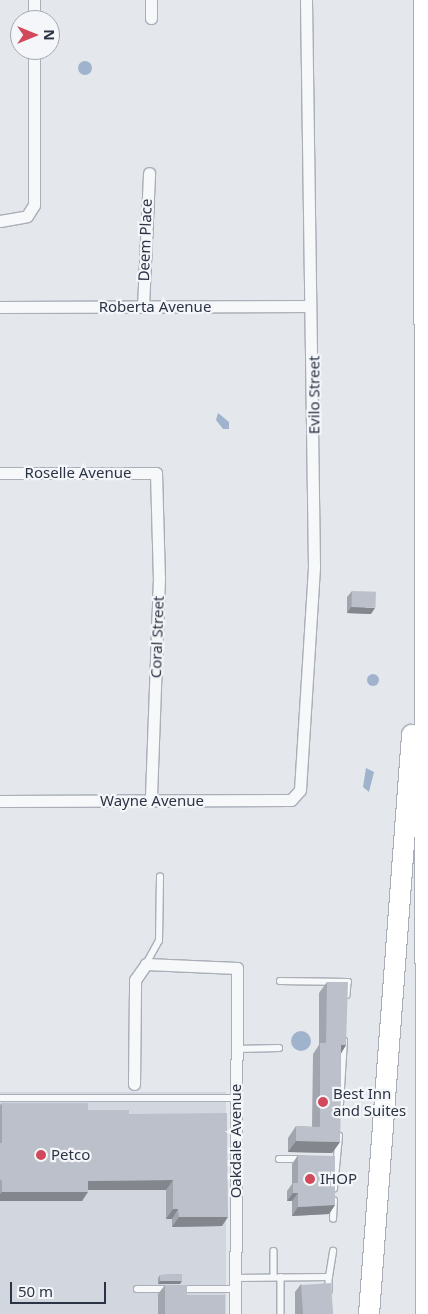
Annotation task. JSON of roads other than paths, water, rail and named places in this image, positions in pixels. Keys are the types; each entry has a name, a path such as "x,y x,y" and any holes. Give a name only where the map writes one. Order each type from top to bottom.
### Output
{"highway":[{"path":"424,0 423,694 426,1314"},
{"path":"369,1314 410,740 423,694"}],"street":[{"path":"150,18 151,0"},
{"name":"Evilo Street","path":"300,790 314,566 306,0"},
{"path":"0,221 27,216 34,205 34,60"},
{"name":"Deem Place","path":"143,307 149,173"},
{"name":"Roberta Avenue","path":"0,307 310,306"},
{"name":"Roselle Avenue","path":"0,473 156,473"},
{"name":"Coral Street","path":"151,801 159,578 156,473"},
{"name":"Wayne Avenue","path":"0,801 291,800 300,790"},
{"path":"134,1084 135,980 146,964"},
{"name":"Oakdale Avenue","path":"146,964 237,968 235,1314"}],"lane":[{"path":"146,964 159,941 160,877"},
{"path":"280,981 348,982 347,1002"},
{"path":"339,1116 345,1030"},
{"path":"236,1049 279,1048"},
{"path":"0,1098 236,1098"},
{"path":"333,1218 339,1125"},
{"path":"279,1159 308,1159"},
{"path":"328,1160 338,1160"},
{"path":"274,1251 281,1314"},
{"path":"329,1305 329,1277 333,1251"},
{"path":"137,1289 235,1283 277,1277 329,1277"}],"water":[{"path":"82,61 88,61 92,68 88,75 82,75 78,71 78,65"},
{"path":"218,413 229,422 229,429 223,429 216,420"},
{"path":"375,674 378,675 378,685 371,686 368,685 367,678 368,675"},
{"path":"366,768 374,772 369,792 363,787"},
{"path":"297,1031 305,1031 311,1037 311,1045 305,1051 297,1051 291,1045 291,1037"}],"place":[{"name":"Best Inn and Suites","path":"323,1102"},
{"name":"Petco","path":"41,1155"},
{"name":"IHOP","path":"310,1179"}]}
